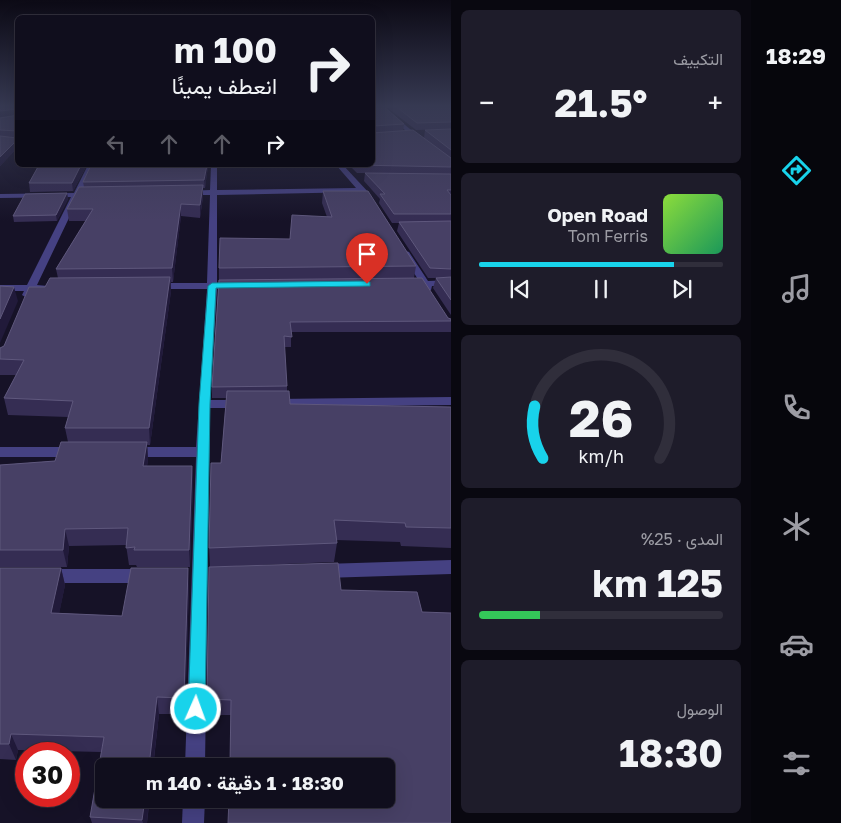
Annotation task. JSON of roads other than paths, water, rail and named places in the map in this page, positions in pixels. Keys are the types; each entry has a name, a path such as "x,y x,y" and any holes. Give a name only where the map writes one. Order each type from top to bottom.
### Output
{"street":[{"path":"23,306 30,288 90,167"},
{"path":"195,758 204,404 212,286 214,167"},
{"path":"341,167 371,200"},
{"path":"350,177 366,177"},
{"path":"174,193 362,190"},
{"path":"0,196 95,195"},
{"path":"399,243 435,300"},
{"path":"396,284 451,284"},
{"path":"145,287 231,285"},
{"path":"0,288 59,288"},
{"path":"204,404 451,401"},
{"path":"0,452 88,452"},
{"path":"117,452 204,452"},
{"path":"306,572 451,567"},
{"path":"181,576 220,575"},
{"path":"29,576 162,576"},
{"path":"193,823 194,808"}]}
